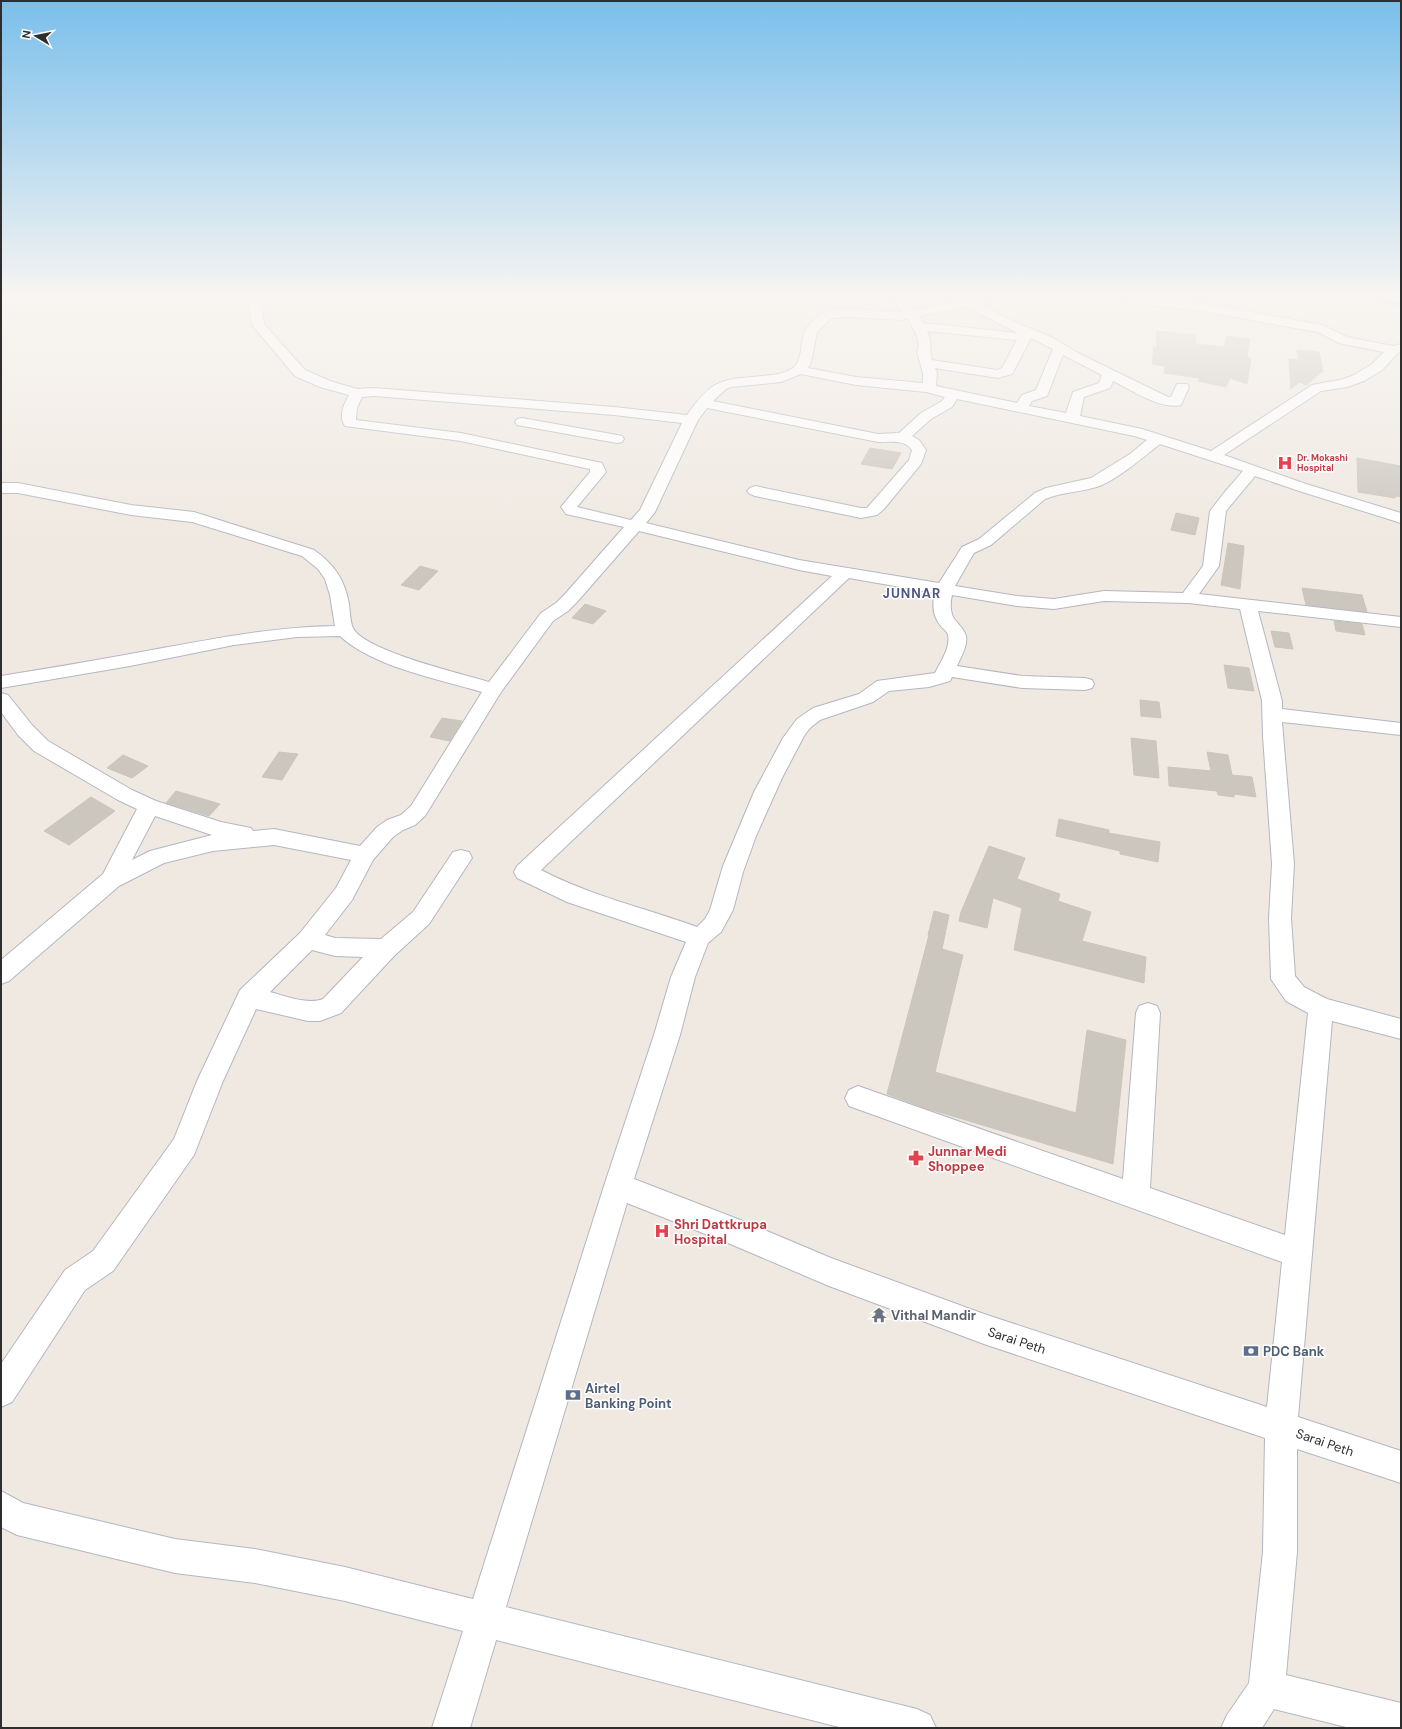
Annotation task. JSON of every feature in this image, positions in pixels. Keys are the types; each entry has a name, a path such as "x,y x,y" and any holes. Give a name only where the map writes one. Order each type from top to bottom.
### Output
{"street":[{"path":"315,380 357,393 374,392 538,405 692,420"},
{"path":"1,1390 75,1280 103,1261 184,1146 210,1081 248,997 308,940 344,894 365,855 385,832 395,825 408,820 418,811 493,688 547,617 562,607 571,598 601,562 647,512 692,420 703,403 721,386 728,383 756,380"},
{"path":"849,380 929,388 954,395 1137,432 1401,518"},
{"path":"929,388 930,380"},
{"path":"1020,408 1027,398 1042,393 1047,380"},
{"path":"1072,418 1078,395 1105,385 1107,380"},
{"path":"1121,380 1170,403 1176,402 1182,387"},
{"path":"1213,456 1317,388 1347,383 1355,380"},
{"path":"357,393 350,409 348,420 350,424 460,437 510,433 607,452"},
{"path":"903,437 926,416 947,404 954,395"},
{"path":"703,403 878,438 903,437 914,443 919,450 916,461 878,506 871,512 861,513 755,491"},
{"path":"510,433 538,405"},
{"path":"635,414 607,452 598,472 569,507 572,512 799,565 1016,601 1054,604 1104,596 1188,598 1401,622"},
{"path":"510,433 607,452"},
{"path":"451,1728 618,1186 667,1035 683,977 699,937 708,933 720,915 734,867 754,815 778,765 794,736 805,722 814,715 868,697 884,685 934,681 943,677 956,644 957,636 944,618 942,601 943,590 968,550 985,542 1040,496 1051,491 1096,482 1135,457 1156,439"},
{"path":"1188,598 1210,566 1218,511 1252,470"},
{"path":"1,488 18,488 131,510 194,517 308,553 323,563 333,576 339,594 345,631 353,640 384,656 493,688"},
{"path":"699,937 664,923 615,910 573,895 525,872 845,573"},
{"path":"1248,605 1272,701 1272,736 1283,864 1280,918 1283,979 1295,994 1321,1008 1401,1029"},
{"path":"1,682 130,660 234,640 298,632 345,631"},
{"path":"946,670 1022,682 1085,684"},
{"path":"1,698 24,730 41,746 149,806 220,830 274,837 365,855"},
{"path":"1272,714 1401,730"},
{"path":"111,880 149,806"},
{"path":"1,974 111,880 158,857 212,843 274,837"},
{"path":"248,997 308,1011 320,1011 332,1006 386,949 421,918 461,858"},
{"path":"308,940 335,947 386,949"},
{"path":"1240,1728 1266,1689 1280,1552 1281,1427 1321,1008"},
{"path":"1136,1196 1148,1013"},
{"path":"858,1098 1298,1254"},
{"name":"Sarai Peth","path":"618,1186 738,1233 830,1272 984,1329 1401,1467"},
{"path":"1,1508 17,1518 175,1556 255,1566 330,1581 917,1728"},
{"path":"1266,1689 1401,1722"}],"building":[{"path":"1198,380 1229,380 1226,387 1198,381"},
{"path":"1235,380 1248,380 1247,384"},
{"path":"1290,380 1312,380 1306,385 1299,382 1291,389"},
{"path":"870,448 901,453 892,469 861,464"},
{"path":"1357,458 1401,466 1401,497 1395,496 1395,498 1358,492"},
{"path":"1176,513 1199,518 1195,535 1171,530"},
{"path":"1228,543 1244,546 1240,589 1221,585"},
{"path":"420,566 438,571 419,590 401,585"},
{"path":"1302,588 1362,595 1367,612 1306,605"},
{"path":"585,604 606,611 593,624 572,618"},
{"path":"1334,621 1362,624 1365,635 1336,631"},
{"path":"1271,631 1289,633 1293,649 1275,647"},
{"path":"1224,665 1249,668 1254,691 1228,688"},
{"path":"1140,700 1159,702 1161,718 1141,716"},
{"path":"442,718 462,721 450,741 430,737"},
{"path":"1131,738 1156,741 1159,778 1134,775"},
{"path":"279,752 298,754 282,780 262,777"},
{"path":"1207,752 1228,755 1232,775 1252,777 1256,797 1234,794 1234,797 1218,795 1217,791 1169,786 1168,767 1211,771"},
{"path":"123,755 148,766 132,778 107,768"},
{"path":"176,791 220,804 209,816 166,803"},
{"path":"91,797 115,811 69,845 44,831"},
{"path":"1059,819 1109,830 1109,833 1160,842 1158,862 1120,854 1120,851 1056,836"},
{"path":"989,846 1025,858 1017,879 1060,894 1058,901 1091,912 1082,941 1146,957 1144,983 1014,950 1022,908 993,898 987,928 959,921 961,912"},
{"path":"934,911 949,915 942,949 963,955 935,1072 1076,1113 1087,1030 1126,1040 1113,1164 925,1108 887,1094"}],"place":[{"name":"Dr. Mokashi Hospital","path":"1285,463"},
{"name":"Junnar Medi Shoppee","path":"916,1158"},
{"name":"Shri Dattkrupa Hospital","path":"662,1231"},
{"name":"Vithal Mandir","path":"879,1315"},
{"name":"PDC Bank","path":"1251,1351"},
{"name":"Airtel Banking Point","path":"573,1395"}],"district":[{"name":"JUNNAR","path":"912,593"}]}
